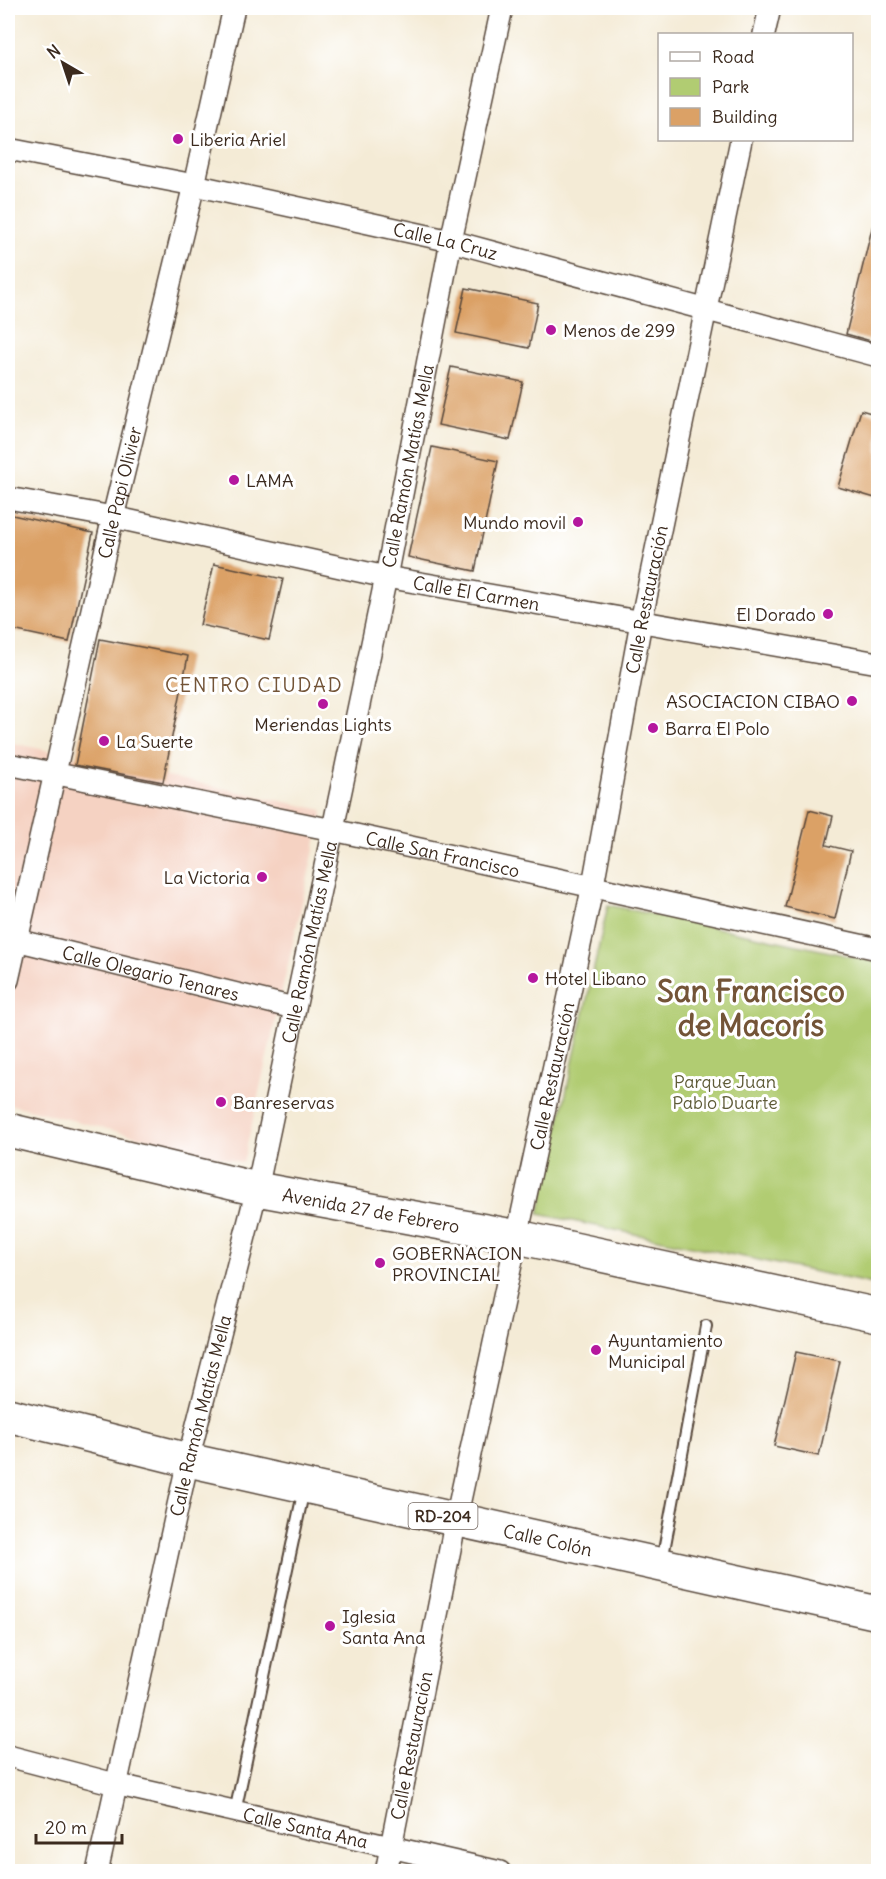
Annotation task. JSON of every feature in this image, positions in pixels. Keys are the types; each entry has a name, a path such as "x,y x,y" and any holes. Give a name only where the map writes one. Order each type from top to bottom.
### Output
{"main road":[{"name":"Avenida 27 de Febrero","path":"8,1130 257,1189 518,1237 879,1315"},
{"name":"Calle Colón","path":"8,1415 188,1460 879,1613"}],"street":[{"name":"Calle Papi Olivier","path":"8,980 11,939 54,774 234,8"},
{"name":"Calle Ramón Matías Mella","path":"97,1872 188,1460 257,1189 386,577 451,241 502,8"},
{"path":"764,33 770,8"},
{"name":"Calle Restauración","path":"386,1872 456,1519 593,885 641,622 741,141"},
{"name":"Calle La Cruz","path":"8,149 194,185 451,241 879,356"},
{"name":"Calle El Carmen","path":"8,498 113,517 386,577 879,663"},
{"name":"Calle San Francisco","path":"8,764 593,885 879,949"},
{"name":"Calle Olegario Tenares","path":"11,939 294,1008"},
{"name":"Calle Santa Ana","path":"8,1756 115,1784 500,1872"}],"lane":[{"path":"662,1564 706,1326"},
{"path":"235,1812 305,1486"}],"shaded area":[{"path":"8,742 323,810 243,1163 8,1104"}],"green space":[{"name":"Parque Juan Pablo Duarte","path":"608,905 878,962 878,1285 539,1214"}],"building":[{"path":"878,204 878,343 846,334"},
{"path":"466,288 538,303 529,348 456,333"},
{"path":"451,367 523,382 510,440 438,425"},
{"path":"861,410 878,415 878,486 875,498 838,487"},
{"path":"432,447 498,461 475,571 408,557"},
{"path":"8,514 93,533 69,642 8,629"},
{"path":"214,564 283,579 269,640 200,625"},
{"path":"100,639 188,656 163,782 75,765"},
{"path":"809,810 833,816 826,845 851,851 835,919 785,907"},
{"path":"796,1352 840,1361 819,1456 774,1446"}],"place":[{"name":"Liberia Ariel","path":"178,139"},
{"name":"Menos de 299","path":"551,330"},
{"name":"LAMA","path":"234,480"},
{"name":"Mundo movil","path":"578,522"},
{"name":"El Dorado","path":"828,614"},
{"name":"ASOCIACION CIBAO","path":"852,701"},
{"name":"Meriendas Lights","path":"323,704"},
{"name":"Barra El Polo","path":"653,728"},
{"name":"La Suerte","path":"104,741"},
{"name":"La Victoria","path":"262,877"},
{"name":"Hotel Libano","path":"533,978"},
{"name":"Banreservas","path":"221,1102"},
{"name":"GOBERNACION PROVINCIAL","path":"380,1263"},
{"name":"Ayuntamiento Municipal","path":"596,1350"},
{"name":"Iglesia Santa Ana","path":"330,1626"}],"district":[{"name":"CENTRO CIUDAD","path":"254,684"},
{"name":"San Francisco de Macorís","path":"751,1008"}]}
